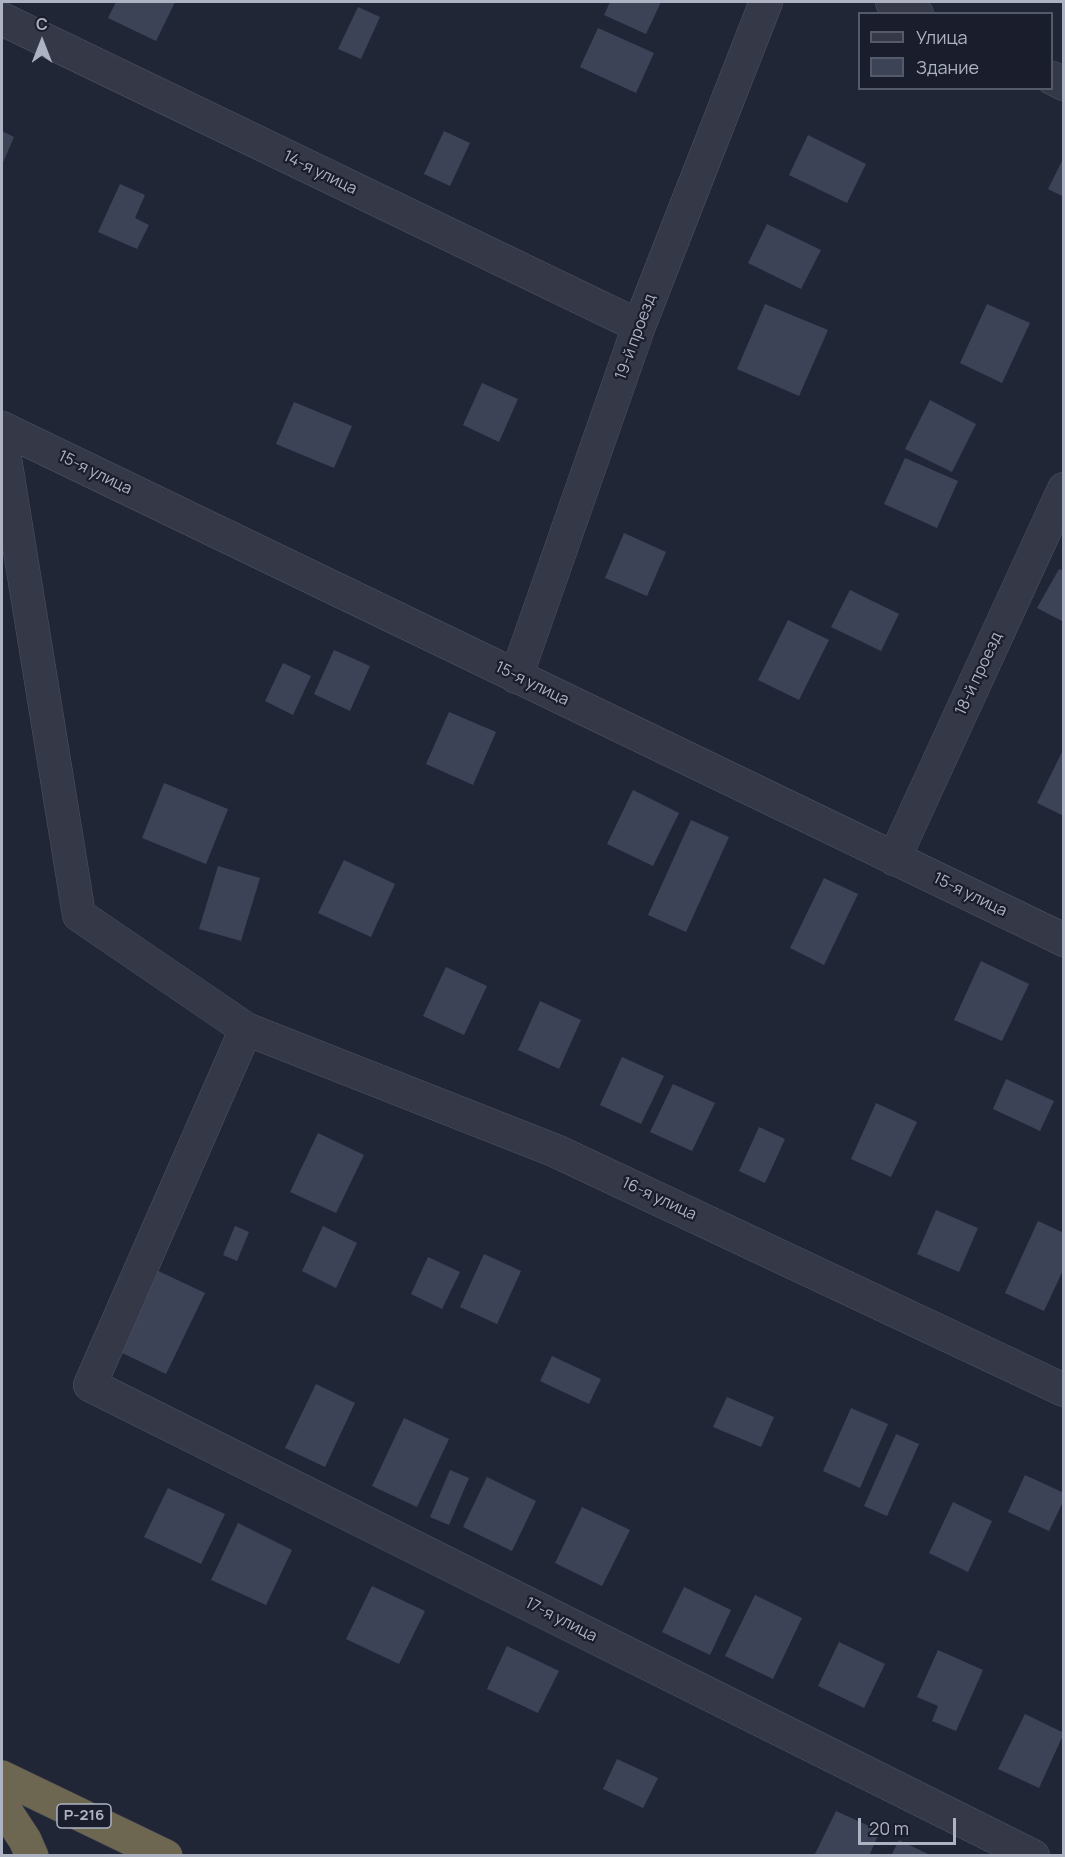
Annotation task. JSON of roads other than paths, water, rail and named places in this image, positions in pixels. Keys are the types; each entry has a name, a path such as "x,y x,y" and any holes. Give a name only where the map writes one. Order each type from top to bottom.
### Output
{"highway":[{"name":"Р-216","path":"2,1777 166,1856"},
{"path":"2,1805 25,1840 32,1856"}],"street":[{"name":"19-й проезд","path":"516,677 639,326 766,2"},
{"path":"892,2 913,12"},
{"name":"14-я улица","path":"2,19 639,326"},
{"name":"15-я улица","path":"2,428 1064,940"},
{"name":"16-я улица","path":"2,440 79,915 246,1029 556,1151 1064,1390"},
{"name":"18-й проезд","path":"894,859 1064,489"},
{"name":"17-я улица","path":"246,1029 90,1385 1033,1856"}]}
